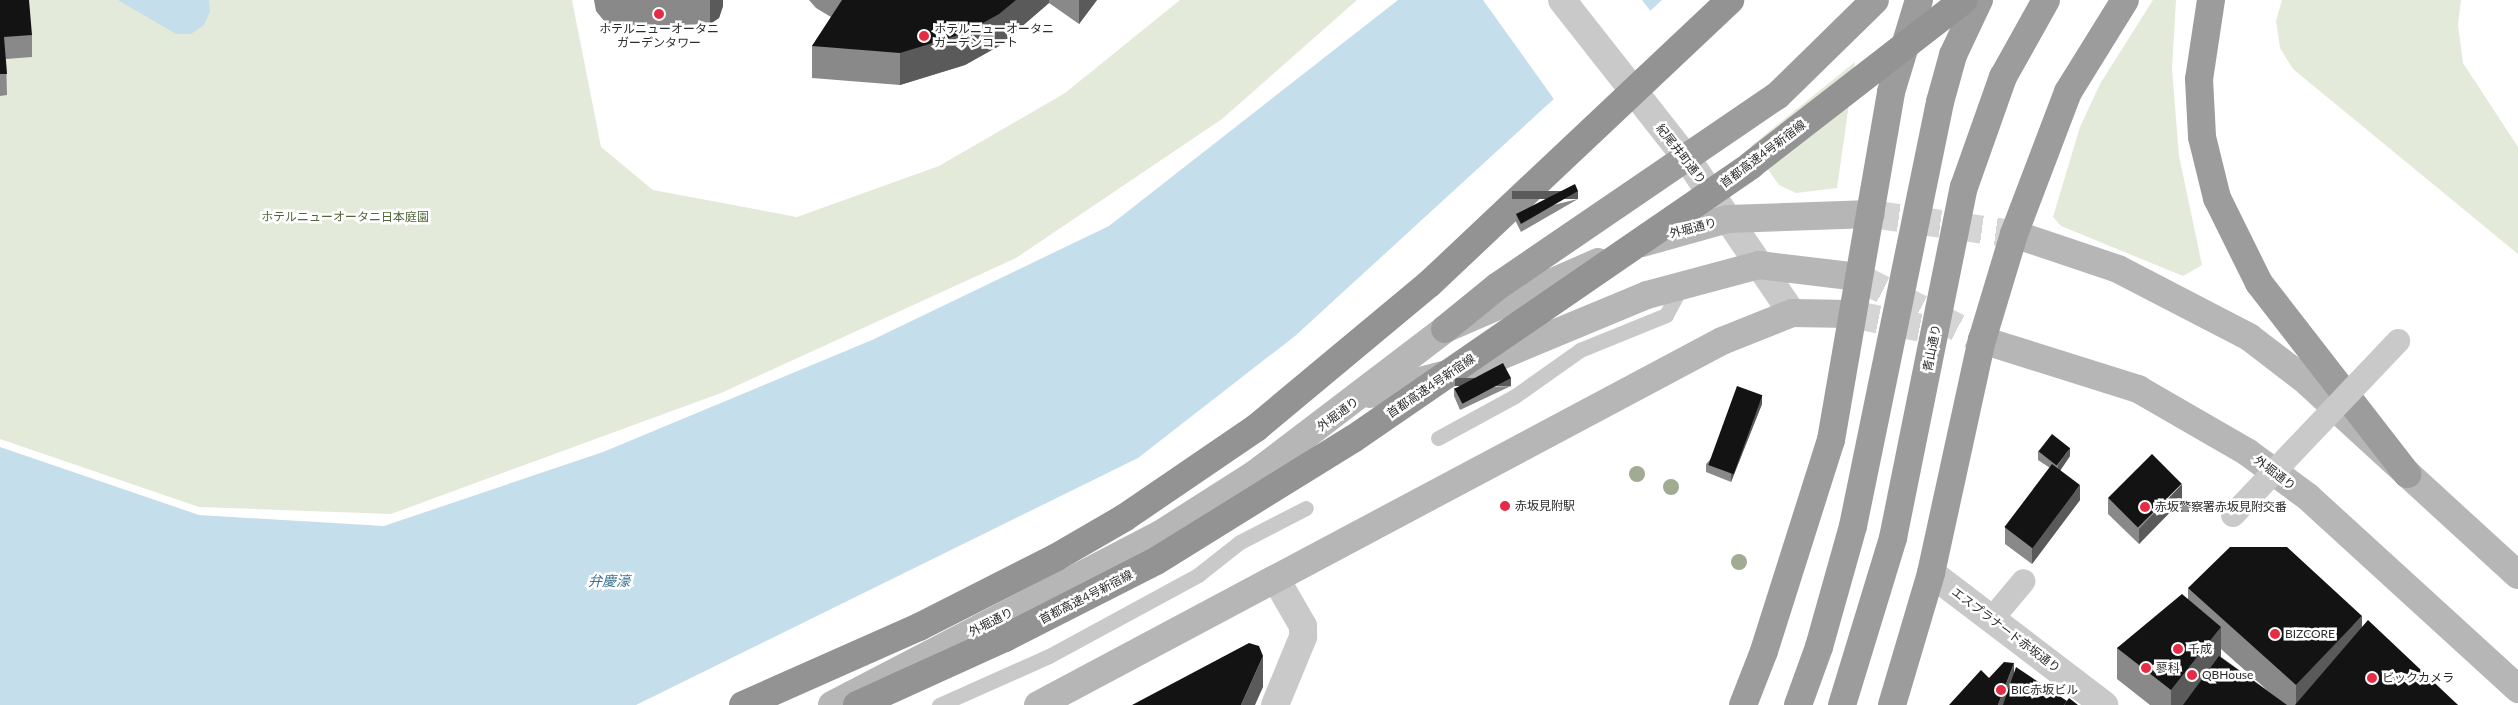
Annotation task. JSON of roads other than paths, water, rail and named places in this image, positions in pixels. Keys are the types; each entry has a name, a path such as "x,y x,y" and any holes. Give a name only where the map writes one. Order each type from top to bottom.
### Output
{"highway":[{"path":"743,705 919,627 1055,558 1132,512 1248,434 1415,296 1730,0"},
{"path":"1445,329 1498,286 1688,160 1777,96 1875,0"},
{"path":"1743,705 1764,651 1830,440 1891,92 1919,0"},
{"name":"首都高速4号新宿線","path":"857,705 1005,638 1156,561 1328,455 1751,165 1964,0"},
{"path":"1798,705 1819,647 1853,526 1940,102 1953,55 1980,0"},
{"name":"青山通り","path":"1842,705 1894,538 1964,187 2003,77 2046,0"},
{"path":"1892,705 1931,573 1982,340 2014,234 2068,92 2125,0"},
{"path":"2211,0 2199,79 2202,137 2217,198 2259,283 2407,474"}],"main road":[{"name":"外堀通り","path":"832,705 1159,535 1255,474 1361,397 1445,329 1650,239 1728,219 1871,214"},
{"path":"2014,234 2118,269 2249,337 2304,379 2518,575"},
{"path":"1361,397 1474,367 1682,284 1760,265 1858,277"},
{"path":"1038,705 1722,341 1792,313 1852,314"},
{"name":"外堀通り","path":"1982,340 2138,389 2246,452 2308,497 2518,688"}],"street":[{"name":"紀尾井町通り","path":"1562,0 1610,66 1688,160 1792,313"},
{"path":"2233,515 2398,341"},
{"name":"エスプラナード赤坂通り","path":"1931,573 2104,705"},
{"path":"1275,705 1303,638 1303,626 1276,579"},
{"path":"2001,608 2024,581"}],"lane":[{"path":"1438,438 1515,396 1580,350 1666,315 1682,284"},
{"path":"939,705 1049,656 1198,575 1240,542 1306,508"}],"water":[{"path":"118,0 209,0 210,12 204,25 191,34 176,34"},
{"name":"弁慶濠","path":"1398,0 1662,0 1295,336 1138,458 636,705 0,705 0,447 199,515 384,526 603,452 872,340 1109,226"}],"tunnel":[{"path":"1871,214 2014,234"},
{"path":"1858,277 1982,340"},
{"path":"1851,314 1947,333"}],"place":[{"name":"ホテルニューオータニ ガーデンタワー","path":"659,14"},
{"name":"ホテルニューオータニ ガーデンコート","path":"924,36"},
{"name":"赤坂見附駅","path":"1505,506"},
{"name":"赤坂警察署赤坂見附交番","path":"2145,507"},
{"name":"BIZCORE","path":"2275,634"},
{"name":"千成","path":"2178,649"},
{"name":"蓼科","path":"2146,668"},
{"name":"QBHouse","path":"2192,675"},
{"name":"ビックカメラ","path":"2372,678"},
{"name":"BIC赤坂ビル","path":"2001,690"}],"park label":[{"name":"ホテルニューオータニ日本庭園","path":"345,217"}]}
